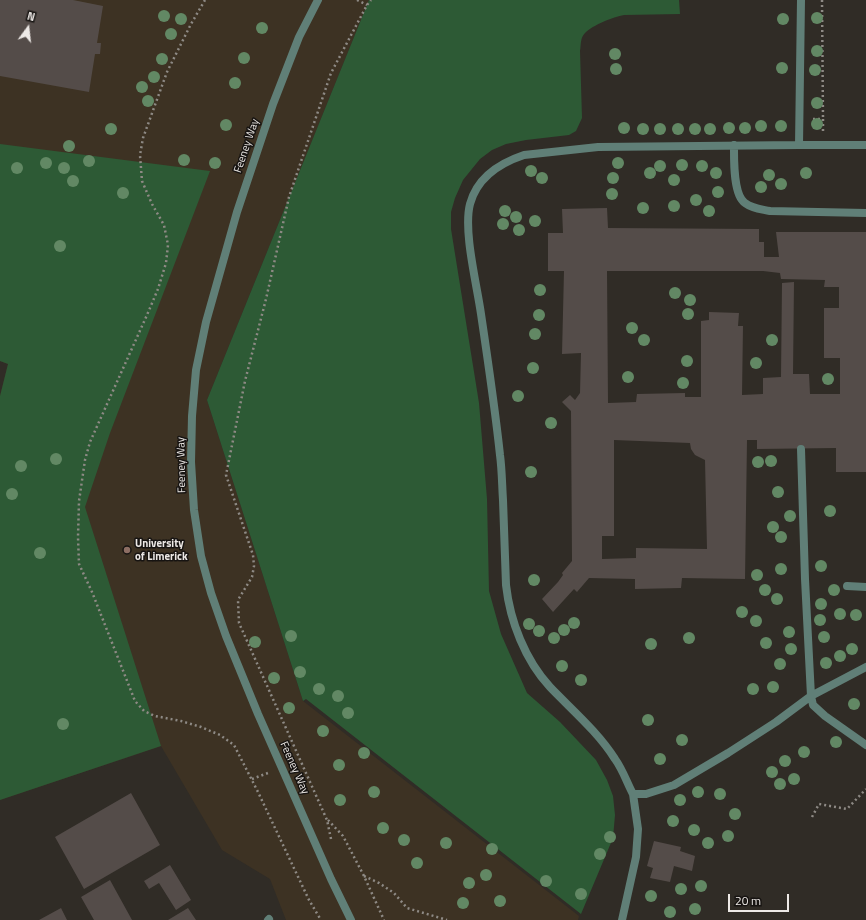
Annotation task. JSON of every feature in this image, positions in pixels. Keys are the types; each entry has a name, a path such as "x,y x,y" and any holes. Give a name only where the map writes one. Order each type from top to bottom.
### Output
{"street":[{"name":"Feeney Way","path":"318,0 299,37 273,104 237,212 206,322 196,370 192,416 191,462 194,510 201,556 211,593 226,636 331,879 351,920"},
{"path":"799,145 801,0"},
{"path":"734,145 735,170 738,190 744,202 755,209 776,211 866,213"},
{"path":"622,920 636,857 638,829 633,794 616,759 596,734 549,686 538,672 524,647 513,620 508,599 506,585 501,457 482,315 469,241 468,214 470,202 488,175 505,163 524,155 598,147 866,145"},
{"path":"801,449 805,579 811,696 813,705 825,716 866,745"},
{"path":"847,586 866,587"},
{"path":"633,794 646,794 674,785 776,722 811,696 866,667"}],"path":[{"path":"205,0 167,72 143,138 140,155 142,181 152,204 164,224 168,245 158,288 90,442 85,460 79,501 78,537 80,564 135,701 144,711 155,716 201,727 220,735 234,745 252,779 307,896 321,920"},
{"path":"357,0 367,5"},
{"path":"371,0 331,73 289,197 266,299 245,381 226,475 253,555 254,566 252,577 238,600 239,623 327,820 343,836 364,876 384,920"},
{"path":"822,0 823,119"},
{"path":"252,779 271,772"},
{"path":"812,817 819,804 847,809 866,789"},
{"path":"364,876 394,893 407,908 447,920"}],"shaded area":[{"name":"University of Limerick","path":"0,0 369,0 207,400 303,701 579,916 578,920 286,920 270,879 222,850 161,746 0,800 0,396 8,364 0,361"}],"green space":[{"path":"369,0 679,0 680,14 624,15 603,22 585,33 581,39 580,51 582,118 576,131 569,135 506,144 492,150 480,159 463,180 451,212 451,229 479,403 487,499 489,591 501,634 527,693 560,722 596,760 607,780 613,796 615,815 613,838 581,914 306,699 303,701 207,400"},
{"path":"0,144 210,171 110,433 85,507 161,746 0,800 0,396 8,364 0,361"}],"building":[{"path":"0,0 73,0 103,6 97,43 101,43 100,54 95,54 89,92 0,76"},
{"path":"607,208 608,228 759,229 759,242 764,242 764,257 779,257 776,232 866,232 866,472 836,472 836,448 757,449 757,440 747,440 745,579 682,578 681,588 635,589 635,579 589,578 577,592 574,589 553,612 542,599 558,582 563,575 562,573 572,561 571,411 562,402 570,395 575,400 580,393 581,353 562,354 564,271 548,271 548,233 563,233 562,209","holes":["607,271 763,271 780,273 781,279 825,280 824,287 839,287 839,308 824,308 824,358 840,358 840,394 810,394 809,374 793,374 794,282 782,283 781,377 763,378 763,394 742,395 743,326 738,326 739,313 709,312 709,320 701,321 701,397 685,397 685,393 637,394 636,402 608,403","614,440 690,443 691,449 695,455 705,460 707,549 636,548 636,558 602,559 602,536 614,536"]},
{"path":"131,793 160,845 84,889 55,837"},
{"path":"654,841 681,847 680,851 695,856 692,871 674,866 670,882 650,878 653,868 647,866"},
{"path":"170,865 191,900 176,910 159,883 149,889 144,881"},
{"path":"110,880 132,920 94,920 81,897"},
{"path":"61,908 67,920 39,920"},
{"path":"188,908 196,920 168,920"}],"place":[{"name":"University of Limerick","path":"127,550"}]}
